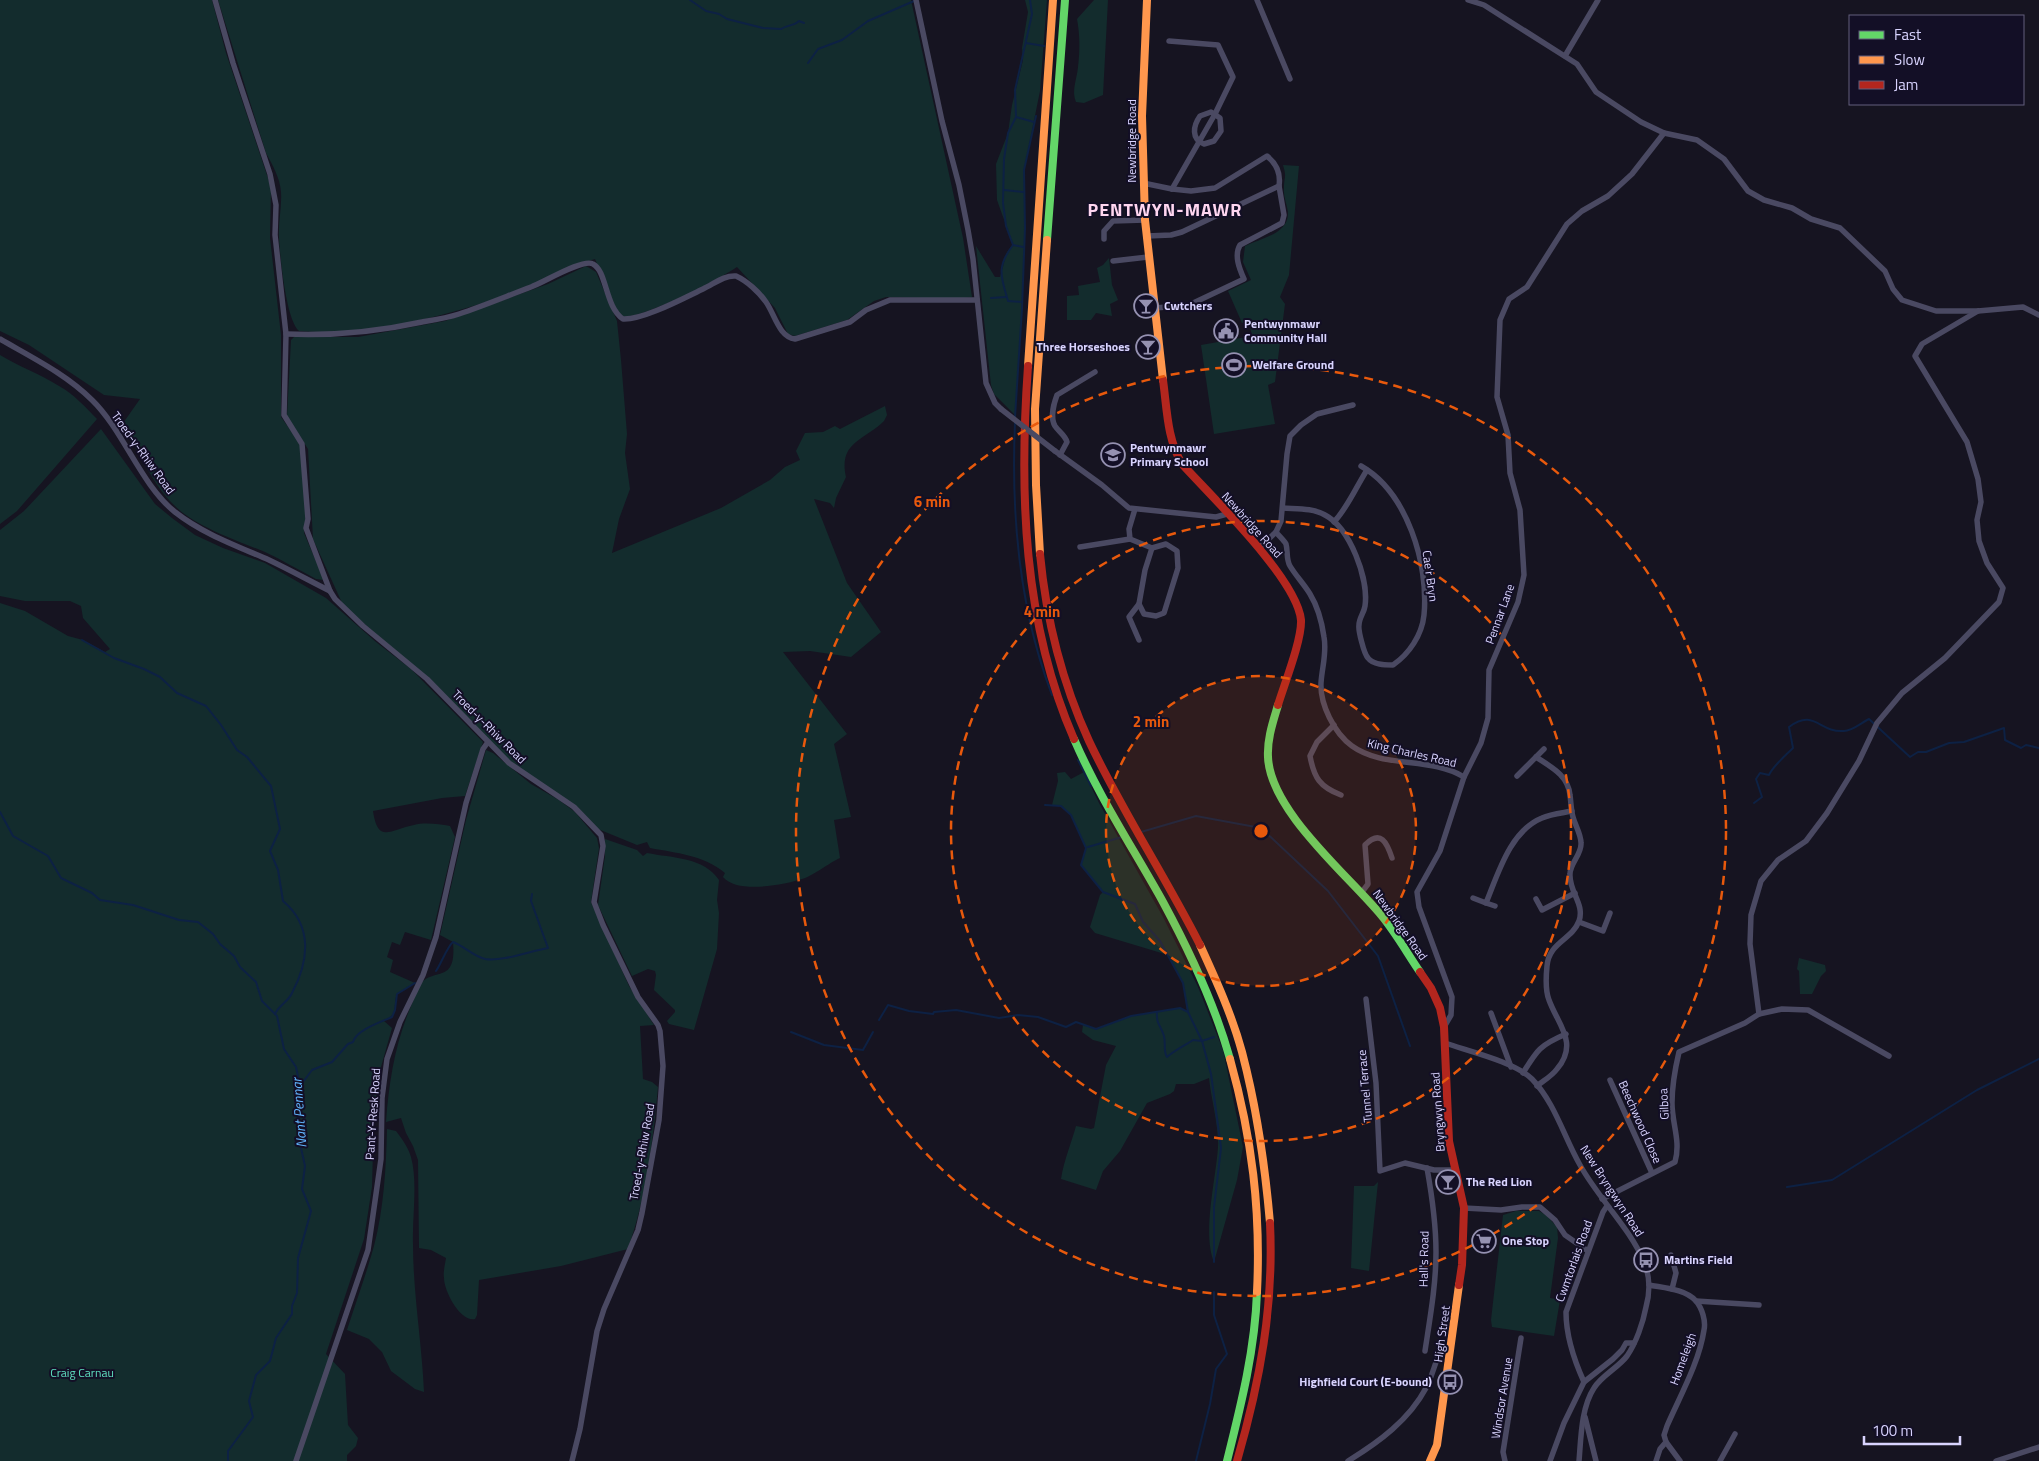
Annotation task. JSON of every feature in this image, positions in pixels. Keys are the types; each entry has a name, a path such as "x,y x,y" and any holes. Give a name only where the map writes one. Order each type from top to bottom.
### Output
{"main road":[{"path":"1053,0 1026,384 1024,506 1028,564 1038,625 1051,677 1068,728 1116,822 1165,905 1202,977 1228,1048 1244,1108 1252,1148 1259,1278 1245,1394 1226,1461"},
{"path":"1065,0 1035,409 1035,464 1040,566 1046,606 1075,708 1103,770 1187,920 1215,978 1231,1018 1254,1097 1261,1130 1268,1191 1269,1284 1263,1350 1257,1387 1237,1461"},
{"name":"Newbridge Road","path":"1147,0 1142,116 1144,220 1169,430 1174,451 1182,464 1259,548 1291,592 1298,606 1301,621 1300,634 1270,732 1268,758 1274,782 1297,824 1362,892 1382,916 1431,988 1440,1008 1445,1043"},
{"name":"Bryngwyn Road","path":"1445,1043 1449,1141 1464,1208"},
{"name":"High Street","path":"1430,1461 1437,1445 1462,1265 1464,1208"}],"street":[{"path":"215,0 233,64 270,174 276,205 275,235 286,334 284,415 302,444 308,519 306,528 330,591"},
{"path":"916,0 942,121 959,184 973,259 986,383 995,402 1001,409 1102,485 1129,508 1216,517 1227,514"},
{"path":"1257,0 1290,79"},
{"path":"1468,0 1484,5 1577,64 1596,92 1640,122 1664,133 1697,140 1724,159 1748,191 1764,200 1792,208 1811,219 1840,228 1886,272 1893,289 1902,300 1936,311 1978,311 2023,307 2039,315"},
{"path":"1565,56 1598,0"},
{"path":"1169,41 1218,45 1233,77 1215,114 1172,189"},
{"path":"1206,113 1215,114 1220,118 1222,124 1218,136 1208,144 1199,142 1194,135 1196,122 1206,113"},
{"name":"Pennar Lane","path":"1444,1027 1451,1015 1452,997 1419,907 1417,892 1440,851 1464,777 1481,743 1488,718 1489,670 1518,602 1524,575 1525,556 1520,510 1510,473 1508,434 1498,397 1500,320 1509,299 1527,287 1567,224 1582,210 1608,196 1632,174 1664,133"},
{"path":"1143,183 1172,189 1215,188 1267,156 1276,163 1280,178 1279,186 1284,215 1282,222 1240,245 1237,250 1239,268 1244,279 1189,304 1155,308"},
{"path":"1147,236 1171,235 1182,232 1279,186"},
{"path":"1104,239 1104,231 1113,220 1144,220"},
{"path":"1113,261 1148,257"},
{"path":"286,334 321,336 352,334 458,315 538,285 586,262 594,264 599,270 613,310 616,315 623,319 636,318 703,289 725,277 736,276 762,296 782,332 790,338 796,339 850,322 866,310 890,300 977,300"},
{"path":"1889,1056 1808,1010 1782,1010 1759,1014 1750,944 1751,914 1761,881 1778,860 1806,841 1827,813 1859,761 1877,723 1902,693 1945,658 2000,602 2003,588 1987,563 1980,541 1977,520 1981,502 1978,479 1967,442 1916,356 1922,344 1978,311"},
{"name":"Troed-y-Rhiw Road","path":"0,339 70,381 92,400 112,424 162,498 174,512 222,540 330,591 335,599 357,620 427,679 488,742 523,774 574,807 602,835 603,846 594,902 638,997 658,1025 663,1066 659,1120 642,1213 638,1230 604,1309 597,1331 580,1429 572,1461"},
{"path":"1060,455 1067,442 1066,437 1056,427 1053,420 1056,394 1096,372"},
{"path":"1259,548 1276,532 1282,521 1290,436 1301,425 1317,414 1353,405"},
{"name":"Cae'r Bryn","path":"1283,508 1315,511 1326,515 1334,522 1355,550 1365,588 1365,607 1358,626 1368,658 1377,664 1393,666 1405,657 1417,638 1424,616 1424,591 1419,558 1410,528 1398,502 1382,480 1361,466"},
{"path":"1334,522 1344,510 1354,489 1367,470"},
{"path":"1130,539 1129,529 1135,509"},
{"name":"King Charles Road","path":"1276,532 1286,544 1289,565 1311,596 1318,611 1326,654 1321,682 1322,694 1326,711 1334,725 1350,745 1362,752 1403,762 1453,770 1464,777"},
{"path":"1080,547 1130,539 1152,548 1166,544 1178,551 1178,568 1164,613 1156,616 1144,614 1139,604"},
{"path":"1139,640 1129,617 1139,604 1145,570 1152,548"},
{"path":"1334,725 1317,742 1310,756 1313,773 1326,789 1341,795"},
{"name":"Pant-Y-Resk Road","path":"296,1461 368,1250 381,1158 382,1098 387,1059 400,1022 423,975 436,937 466,803 483,750 488,742"},
{"path":"1517,776 1544,749"},
{"path":"1536,757 1560,773 1567,782 1572,811 1582,843 1570,874 1581,908 1578,922 1575,930 1558,943 1550,953 1547,964 1548,998 1566,1034 1567,1050 1563,1061 1556,1070 1537,1086"},
{"path":"1486,903 1511,847 1525,830 1540,818 1572,811"},
{"path":"1362,892 1368,884 1365,845 1375,838 1381,839 1386,842 1392,858"},
{"path":"1536,899 1542,910 1575,894"},
{"path":"1473,898 1495,906"},
{"path":"1578,922 1603,931 1610,913"},
{"name":"Tunnel Terrace","path":"1366,999 1376,1083 1380,1171 1405,1162 1427,1168"},
{"path":"1491,1013 1511,1067"},
{"name":"Gilboa","path":"1602,1199 1675,1162 1679,1149 1672,1104 1674,1072 1680,1052 1745,1023 1759,1014"},
{"path":"1523,1073 1537,1050 1548,1042 1566,1034"},
{"name":"New Bryngwyn Road","path":"1445,1043 1511,1067 1523,1073 1537,1086 1554,1112 1580,1165 1637,1248 1645,1264 1649,1285 1646,1306 1634,1343 1626,1356 1595,1386 1589,1396 1584,1415"},
{"name":"Beechwood Close","path":"1610,1080 1652,1174"},
{"path":"1427,1168 1455,1170"},
{"name":"Hall's Road","path":"1425,1351 1433,1303 1436,1252 1434,1210 1427,1168"},
{"name":"Cwmtorlais Road","path":"1584,1382 1574,1360 1566,1325 1566,1312 1603,1212 1607,1206"},
{"path":"1464,1208 1501,1210 1540,1207 1566,1235 1588,1251"},
{"path":"1671,1255 1676,1273 1672,1289"},
{"path":"1649,1285 1672,1289 1696,1301 1759,1306"},
{"name":"Homeleigh","path":"1656,1461 1660,1449 1666,1442 1664,1435 1667,1426 1695,1362 1705,1329 1704,1317 1696,1301"},
{"name":"Windsor Avenue","path":"1505,1461 1503,1452 1521,1338"},
{"path":"1550,1461 1564,1423 1584,1382 1613,1359 1626,1343 1634,1343"},
{"path":"1348,1461 1369,1448 1402,1422 1417,1404 1442,1348 1451,1346"},
{"path":"1579,1461 1584,1415"},
{"path":"1584,1415 1596,1461"},
{"path":"1720,1461 1735,1434"},
{"path":"1666,1442 1680,1461"},
{"path":"1996,1461 2039,1447"}],"green space":[{"path":"0,0 212,0 226,53 271,187 270,238 281,335 281,417 301,445 306,518 304,533 324,580 316,579 265,552 204,526 183,513 159,487 121,426 140,399 104,395 29,345 0,331"},
{"path":"218,0 911,0 963,238 972,297 957,299 886,297 874,301 847,320 795,336 788,334 775,308 737,267 682,297 635,315 624,317 618,313 595,259 516,292 423,320 359,330 299,331 294,325 287,301 282,272 279,238 281,192 279,182 266,153"},
{"path":"1025,0 1047,0 1040,91 1024,170 1025,228 1015,415 994,394 991,385 976,246 995,277 1000,277 1007,252 1013,245 997,200 996,164 1008,133 1012,105 1023,60 1022,48 1028,12"},
{"path":"1094,0 1108,0 1103,95 1084,103 1076,102 1074,89 1079,49 1077,19"},
{"path":"1283,165 1299,166 1289,275 1280,297 1285,304 1275,382 1268,385 1275,424 1214,434 1201,345 1252,336 1249,322 1242,323 1228,291 1251,280 1243,262 1245,246 1273,234 1284,225 1287,219 1288,212 1284,194 1285,175"},
{"path":"1109,258 1112,285 1118,300 1110,304 1112,316 1096,313 1091,320 1067,320 1067,296 1079,295 1078,286 1100,282 1097,268 1103,265"},
{"path":"586,266 596,272 617,321 621,360 627,434 625,453 630,489 619,519 612,553 721,508 770,480 785,467 800,460 796,451 805,433 823,432 835,426 840,429 885,406 887,415 884,421 849,449 845,465 846,477 836,498 834,508 830,503 814,499 847,583 881,632 851,657 810,651 783,652 847,734 834,744 851,817 834,820 840,858 806,878 761,887 739,885 723,877 725,873 717,867 699,858 650,848 647,842 637,845 598,829 509,760 402,657 343,605 313,539 308,449 287,416 291,340 294,337 358,337 445,321 548,284"},
{"path":"0,355 64,389 80,401 97,419 17,511 0,524"},
{"name":"Craig Carnau","path":"101,429 155,504 172,518 195,535 223,548 265,563 326,598 376,642 411,669 483,742 465,796 442,798 373,811 375,822 382,831 387,832 418,824 432,824 450,826 455,837 431,940 405,932 400,945 392,942 387,957 393,960 390,972 415,983 397,994 394,1013 384,1021 392,1028 379,1074 374,1113 372,1187 364,1239 326,1354 345,1374 348,1425 358,1438 356,1446 347,1455 347,1461 0,1461 0,603 25,611 68,636 83,640 105,652 110,649 83,618 81,606 70,601 25,601 0,596 0,530 24,511"},
{"path":"486,750 493,753 531,784 559,800 575,812 597,838 599,848 591,902 629,986 654,1025 640,1026 643,1079 652,1082 658,1087 648,1169 640,1210 628,1249 561,1266 479,1280 477,1315 475,1319 469,1319 459,1311 447,1290 444,1276 446,1258 431,1250 419,1248 418,1160 401,1118 386,1122 391,1077 397,1049 405,1020 416,992 425,980 431,976 443,973 451,965 453,942 440,935 466,820"},
{"path":"1065,772 1071,779 1084,772 1099,803 1163,917 1198,987 1223,1050 1243,1147 1237,1180 1214,1262 1209,1236 1209,1221 1218,1139 1209,1078 1194,1084 1176,1084 1174,1091 1170,1094 1147,1103 1120,1151 1103,1171 1096,1190 1061,1179 1076,1126 1094,1128 1106,1065 1116,1046 1093,1040 1082,1032 1083,1025 1096,1029 1131,1016 1180,1008 1187,1011 1183,984 1168,955 1095,933 1090,927 1100,895 1103,892 1081,865 1086,848 1071,815 1061,806 1052,805 1058,781 1057,773"},
{"path":"605,839 637,850 643,856 647,853 696,863 713,872 719,880 717,949 694,1030 669,1024 667,1021 675,1010 654,990 655,971 648,969 632,976 598,905 605,856"},
{"path":"1799,958 1825,965 1826,971 1821,976 1812,994 1800,994 1799,971 1797,969"},
{"path":"387,1129 396,1131 403,1140 410,1153 413,1167 413,1263 424,1392 415,1389 391,1371 382,1352 369,1339 347,1330 368,1267 380,1217 384,1188"},
{"path":"1378,1182 1369,1271 1351,1268 1354,1186 1374,1186"},
{"path":"1516,1211 1539,1211 1546,1215 1557,1227 1558,1238 1550,1298 1560,1300 1554,1336 1492,1327 1491,1320 1503,1215"}],"waterway":[{"path":"690,0 706,11 719,14 727,19 763,28 781,29 799,21 804,23"},
{"path":"1022,302 1008,301 1001,272 1004,260 1013,245 1006,226 1003,203 1004,159 1008,133 1016,117 1015,90 1032,14 1030,0"},
{"path":"808,63 818,49 842,40 868,21 914,1"},
{"path":"1026,43 1044,46"},
{"path":"1015,417 1025,228 1024,170 1036,116"},
{"path":"1016,117 1034,122"},
{"path":"1004,190 1023,192"},
{"path":"1013,245 1023,247"},
{"path":"991,298 1006,297"},
{"path":"1015,422 1014,491 1020,560 1032,629 1052,695"},
{"path":"82,640 114,658 160,677 177,693 206,706 237,750 247,757 271,786 280,829 270,851 278,870 283,901 293,911 299,921 304,933 305,944 305,956 298,981 290,996 275,1014"},
{"path":"1754,803 1762,797 1756,779 1760,773 1769,775 1793,748 1789,727 1805,720 1811,720 1836,731 1847,731 1869,719 1910,757 1918,752 1926,752 1949,743 1964,742 2004,728 2005,740 2021,748 2026,745 2039,748"},
{"path":"1078,760 1091,786"},
{"path":"1045,805 1061,806 1071,815 1086,848 1081,865 1103,892 1135,904 1143,922 1160,941 1183,983 1188,1012 1202,1041 1211,1074 1221,1148 1214,1207 1214,1262"},
{"name":"Nant Pennar","path":"0,812 13,836 48,856 61,878 92,893 100,900 133,905 179,920 198,922 213,934 220,944 234,956 240,967 256,982 262,1001 277,1016 284,1049 296,1067 300,1086 298,1093 299,1139 305,1166 302,1189 311,1211 298,1258 297,1293 292,1306 292,1314 276,1338 270,1361 256,1375 249,1401 253,1417 228,1451 228,1461"},
{"path":"1141,832 1196,816 1261,828 1328,891 1378,956 1410,1046"},
{"path":"1088,847 1122,837"},
{"path":"436,971 453,942 481,958 492,960 548,948 531,901 532,894"},
{"path":"300,1086 312,1070 332,1062 359,1034 392,1017 397,994 415,983"},
{"path":"879,1020 888,1005 909,1011 933,1014 934,1012 956,1010 999,1018 1018,1015 1038,1017 1066,1027 1076,1022 1096,1029 1131,1016 1180,1008 1188,1012"},
{"path":"1157,1012 1158,1022 1164,1036 1167,1057 1193,1040 1202,1041 1214,1037"},
{"path":"791,1032 824,1045 863,1050 873,1032"},
{"path":"1787,1187 1832,1180 1977,1090 2039,1059"},
{"path":"1196,1461 1210,1404 1216,1369 1227,1354 1214,1315 1214,1292"}],"traffic: fast":[{"path":"1047,240 1065,0"},
{"path":"1278,705 1269,737 1268,757 1272,778 1282,799 1313,841 1381,915 1420,972"},
{"path":"1074,739 1105,802 1183,940 1217,1019 1230,1059"},
{"path":"1227,1461 1250,1356 1257,1292"}],"traffic: slow":[{"path":"1028,366 1053,0"},
{"path":"1147,0 1142,116 1145,220 1163,380"},
{"path":"1040,554 1036,485 1035,409 1047,240"},
{"path":"1200,945 1229,1011 1242,1052 1260,1137 1270,1223"},
{"path":"1230,1059 1244,1117 1253,1174 1258,1232 1257,1292"},
{"path":"1430,1461 1437,1445 1459,1285"}],"traffic: jam":[{"path":"1028,366 1024,461 1028,556 1044,649 1057,695 1074,739"},
{"path":"1163,380 1170,434 1182,464 1270,561 1296,603 1301,620 1301,629 1278,705"},
{"path":"1040,554 1051,626 1063,673 1079,719 1115,793 1200,945"},
{"path":"1420,972 1431,988 1440,1008 1444,1027 1449,1141 1464,1208 1462,1265 1459,1285"},
{"path":"1237,1461 1259,1373 1264,1344 1270,1284 1270,1223"}],"place":[{"name":"Cwtchers","path":"1146,306"},
{"name":"Pentwynmawr Community Hall","path":"1226,331"},
{"name":"Three Horseshoes","path":"1148,347"},
{"name":"Welfare Ground","path":"1234,365"},
{"name":"Pentwynmawr Primary School","path":"1113,455"},
{"name":"The Red Lion","path":"1448,1182"},
{"name":"One Stop","path":"1484,1241"},
{"name":"Martins Field","path":"1646,1260"},
{"name":"Highfield Court (E-bound)","path":"1450,1382"}],"district":[{"name":"PENTWYN-MAWR","path":"1165,210"}]}
